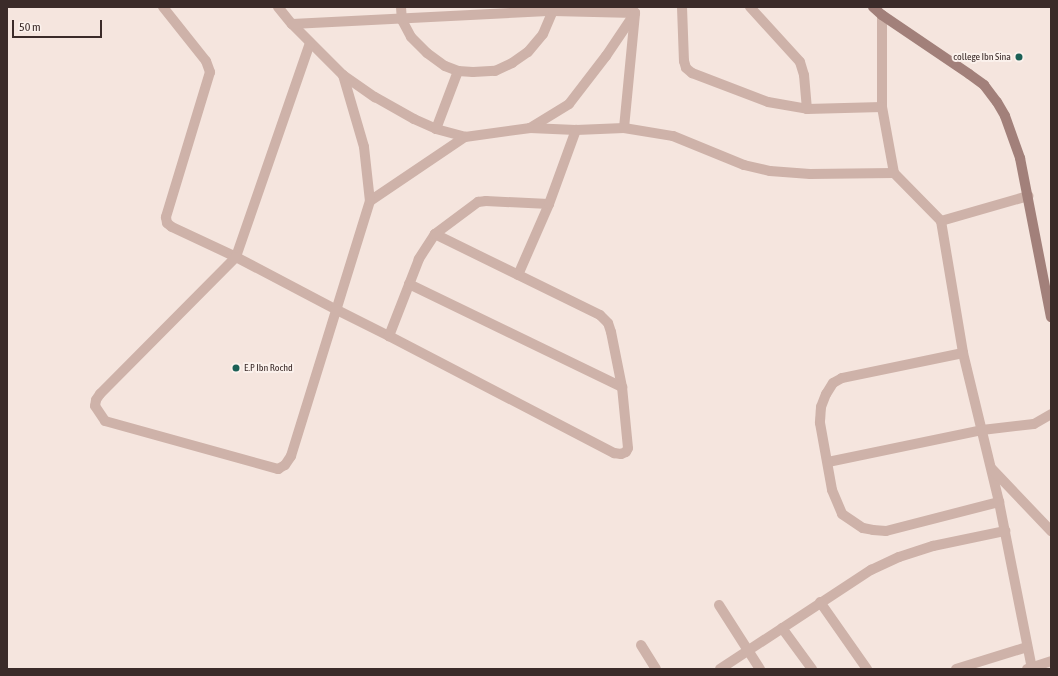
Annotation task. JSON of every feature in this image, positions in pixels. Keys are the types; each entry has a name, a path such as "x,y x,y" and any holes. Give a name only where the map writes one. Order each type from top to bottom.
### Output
{"main road":[{"path":"873,7 882,15 984,85 997,102 1005,116 1020,158 1051,316"}],"street":[{"path":"163,7 206,61 210,72 166,217 167,223 172,227 236,257 614,453 621,454 626,452 628,448 622,387 612,332 608,323 600,315 435,234"},
{"path":"278,7 310,43 343,75 375,97 436,129 465,137 530,128 576,130 624,128 673,136 744,165 770,171 810,174 894,173"},
{"path":"401,7 402,20 411,37 427,53 445,66 458,71 495,71 512,63 528,52 543,34 553,9"},
{"path":"682,7 684,61 686,68 692,73 768,102 807,109 882,107"},
{"path":"750,7 800,62 804,75 807,109"},
{"path":"292,24 402,20 466,12 553,9 635,10"},
{"path":"624,128 635,10"},
{"path":"530,128 569,104 606,56 635,10"},
{"path":"882,15 882,107 894,173 941,221 963,353 999,502 1030,668 1051,661"},
{"path":"310,43 236,257 100,394 96,400 95,406 105,421 278,469 285,465 291,456 335,309 370,201 364,147 343,75"},
{"path":"436,129 458,71"},
{"path":"518,275 549,204 576,130"},
{"path":"370,201 465,137"},
{"path":"941,221 1028,196"},
{"path":"389,336 419,259 435,234 478,202 486,201 549,204"},
{"path":"409,284 622,387"},
{"path":"963,353 842,378 833,383 826,394 821,407 820,423 832,490 842,514 863,528 873,530 886,530 999,502"},
{"path":"828,462 982,430 1034,424 1051,414"},
{"path":"990,468 1051,531"},
{"path":"720,669 820,602 871,570 898,557 933,546 1005,531"},
{"path":"820,602 867,669"},
{"path":"719,605 760,669"},
{"path":"782,628 812,669"},
{"path":"641,645 656,669"},
{"path":"956,669 1027,647"}],"place":[{"name":"college Ibn Sina","path":"1019,57"},
{"name":"E.P Ibn Rochd","path":"236,368"}]}
